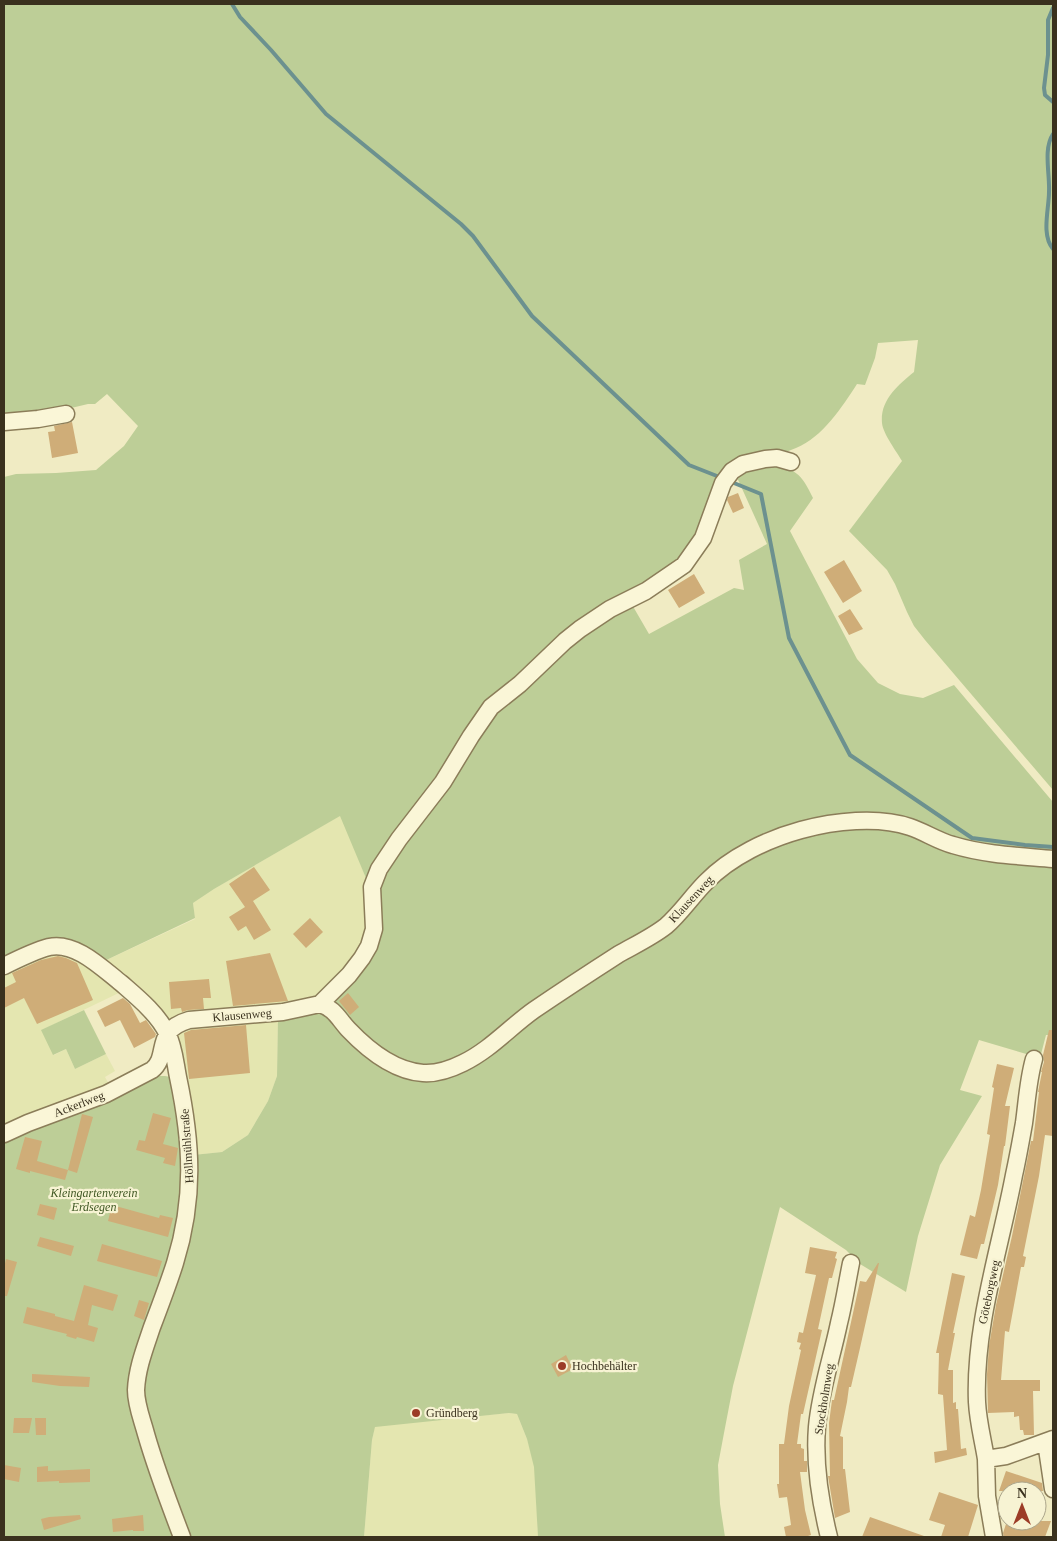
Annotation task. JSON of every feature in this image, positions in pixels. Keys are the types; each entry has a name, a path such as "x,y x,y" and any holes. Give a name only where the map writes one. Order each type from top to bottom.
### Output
{"street":[{"path":"4,422 66,414"},
{"path":"320,1004 349,975 370,946 374,929 372,887 379,869 399,839 443,782 483,718 499,700 520,684 580,629 610,609 646,591 684,565 703,538 725,480 732,471 739,466 754,461 771,458 791,462"},
{"name":"Klausenweg","path":"168,1033 176,1024 189,1020 276,1012 320,1004 334,1012 359,1040 384,1059 420,1073 437,1072 461,1064 474,1057 535,1010 613,958 654,935 675,918 707,881 727,865 766,843 799,830 842,823 892,823 909,827 939,840 970,849 1007,855 1053,859"},
{"name":"Höllmühlstraße","path":"4,966 48,947 61,946 71,948 78,951 135,995 168,1033 183,1101 189,1141 188,1211 174,1264 139,1366 136,1392 137,1405 150,1450 182,1537"},
{"path":"152,1070 158,1064 164,1039 168,1033"},
{"name":"Göteborgweg","path":"994,1537 987,1496 986,1458 977,1403 978,1354 982,1326 1014,1175 1024,1122 1027,1087 1034,1059"},
{"path":"152,1070 177,1072"},
{"name":"Ackerlweg","path":"4,1134 106,1094 152,1070"},
{"name":"Stockholmweg","path":"829,1537 819,1485 817,1429 825,1379 840,1322 851,1262"},
{"path":"986,1458 1006,1456 1050,1441 1053,1489"}],"green space":[{"path":"4,4 1053,4 1053,790 925,640 914,626 887,570 849,531 902,461 885,432 882,415 891,394 914,372 918,340 878,343 875,358 865,385 857,384 831,421 815,437 789,451 739,461 687,557 525,675 368,883 340,816 193,903 195,918 100,963 72,945 4,963 4,477 16,474 96,470 124,446 138,426 107,394 95,404 50,413 4,417"},
{"path":"768,463 785,467 796,473 805,483 813,498 790,531 857,659 878,683 900,694 923,698 954,685 1053,802 1053,855 996,850 906,822 765,839 664,922 472,1055 428,1069 387,1057 332,1003 366,961 375,885 487,717 578,633 631,603 649,634 734,588 744,590 739,560 767,544 735,473"},
{"path":"341,815 368,883 371,921 352,969 310,1001 169,1021 164,1019 100,963 195,919 193,903"},
{"path":"862,824 1053,862 1053,1035 1046,1035 1040,1058 979,1040 960,1090 982,1096 940,1165 918,1236 906,1292 860,1264 846,1250 780,1207 733,1386 718,1465 720,1504 725,1537 538,1537 534,1467 527,1439 517,1414 509,1413 375,1427 372,1440 364,1537 186,1537 140,1405 147,1348 193,1155 222,1152 248,1135 268,1101 277,1076 278,1016 318,1008 391,1067 463,1068 702,890 771,845"},
{"path":"62,949 125,990 42,1030 54,1055 66,1049 75,1069 106,1054 115,1071 105,1077 111,1088 4,1129 4,970"},
{"path":"84,1010 106,1054 75,1069 66,1049 53,1055 41,1030"},
{"path":"278,1016 277,1076 268,1101 248,1135 222,1152 193,1155 176,1032 180,1027"},
{"name":"Kleingartenverein Erdsegen","path":"156,1076 176,1078 185,1211 136,1366 180,1537 4,1537 4,1138"},
{"path":"509,1413 517,1414 535,1467 538,1537 364,1537 372,1440 375,1426"}],"building":[{"path":"72,422 78,453 52,458 48,432 55,431 54,426"},
{"path":"738,493 744,508 733,513 727,500 728,497"},
{"path":"844,560 862,591 843,603 824,572"},
{"path":"694,574 705,593 679,608 668,590"},
{"path":"850,609 863,629 849,635 838,616"},
{"path":"254,867 270,890 253,901 271,930 254,940 246,926 238,931 229,917 245,907 229,884"},
{"path":"310,918 323,932 306,948 293,934"},
{"path":"270,953 288,1001 233,1006 226,961"},
{"path":"58,956 77,963 93,1000 37,1024 24,998 4,1008 4,988 16,982 12,973 41,960"},
{"path":"209,979 211,998 203,998 204,1009 182,1012 181,1008 171,1009 169,982"},
{"path":"348,993 359,1007 350,1015 339,1001"},
{"path":"123,998 130,1004 140,1023 146,1020 156,1034 155,1037 134,1048 120,1020 105,1027 97,1011"},
{"path":"246,1025 250,1073 189,1079 184,1033 191,1030"},
{"path":"1049,1030 1053,1030 1053,1136 1045,1135 1023,1256 1026,1257 1024,1267 1021,1267 1009,1332 1005,1331 1001,1380 1040,1380 1040,1391 1033,1391 1034,1435 1024,1435 1023,1430 1020,1430 1019,1416 1014,1417 1014,1412 988,1413 987,1374 989,1346 996,1305 1031,1141 1033,1141 1038,1092 1044,1062 1043,1055"},
{"path":"997,1064 1014,1068 1005,1106 1010,1106 998,1185 984,1244 981,1244 977,1259 960,1255 970,1215 975,1217 981,1190 990,1135 987,1134 994,1088 992,1087"},
{"path":"153,1113 171,1118 163,1144 178,1148 175,1166 163,1163 165,1158 136,1150 139,1140 145,1141"},
{"path":"82,1114 93,1117 77,1173 68,1170"},
{"path":"25,1137 42,1141 37,1161 68,1170 65,1180 16,1169"},
{"path":"40,1204 57,1208 54,1220 37,1215"},
{"path":"112,1205 159,1218 160,1215 173,1218 168,1237 108,1221"},
{"path":"40,1237 74,1246 71,1256 37,1246"},
{"path":"102,1244 162,1261 157,1277 97,1261"},
{"path":"810,1247 837,1252 835,1258 837,1259 832,1278 829,1278 818,1329 822,1330 803,1414 801,1414 797,1444 801,1444 801,1448 804,1449 804,1461 807,1461 807,1472 800,1472 805,1510 811,1535 805,1537 786,1537 784,1527 791,1525 787,1497 779,1498 777,1484 779,1484 779,1444 784,1444 789,1406 801,1350 799,1349 801,1343 797,1342 799,1332 803,1333 816,1275 805,1273"},
{"path":"6,1259 17,1262 7,1296 4,1296 4,1268"},
{"path":"878,1263 851,1387 849,1387 840,1436 843,1437 843,1469 845,1469 850,1512 835,1518 828,1476 830,1476 829,1423 832,1400 834,1400 860,1281 866,1282"},
{"path":"952,1273 965,1276 953,1333 955,1333 948,1370 953,1370 953,1403 956,1402 956,1409 958,1409 961,1449 966,1448 967,1455 935,1463 934,1452 947,1450 943,1395 938,1394 939,1353 936,1353"},
{"path":"84,1285 118,1295 113,1311 92,1305 88,1325 98,1328 94,1342 77,1337 76,1339 66,1336 67,1334 23,1323 27,1307 74,1321"},
{"path":"139,1300 149,1303 144,1320 134,1316"},
{"name":"Hochbehälter","path":"566,1355 573,1369 558,1377 551,1364"},
{"path":"32,1374 90,1377 89,1387 60,1386 32,1382"},
{"path":"14,1418 32,1418 29,1433 13,1433"},
{"path":"35,1418 46,1418 46,1435 36,1435"},
{"path":"4,1465 21,1468 19,1482 4,1479"},
{"path":"48,1466 48,1471 90,1469 90,1482 37,1482 37,1467"},
{"path":"1006,1471 1036,1481 1002,1481"},
{"path":"939,1492 978,1505 968,1537 941,1537 945,1525 929,1520"},
{"path":"80,1515 81,1519 44,1530 41,1519 49,1517"},
{"path":"143,1515 144,1531 113,1532 112,1519"},
{"path":"870,1517 924,1536 862,1537"},
{"path":"1047,1521 1051,1521 1045,1537 1004,1537 1004,1531 1047,1531"}],"waterway":[{"path":"232,4 240,17 326,114 461,224 473,236 532,316 689,465 722,478"},
{"path":"1053,8 1048,20 1048,55 1044,88 1045,95 1053,102"},
{"path":"1053,134 1048,147 1049,192 1046,222 1047,237 1053,249"},
{"path":"729,481 761,494 789,638 850,755 972,838 1053,847"}],"place":[{"name":"Hochbehälter","path":"562,1366"},
{"name":"Gründberg","path":"416,1413"}]}
